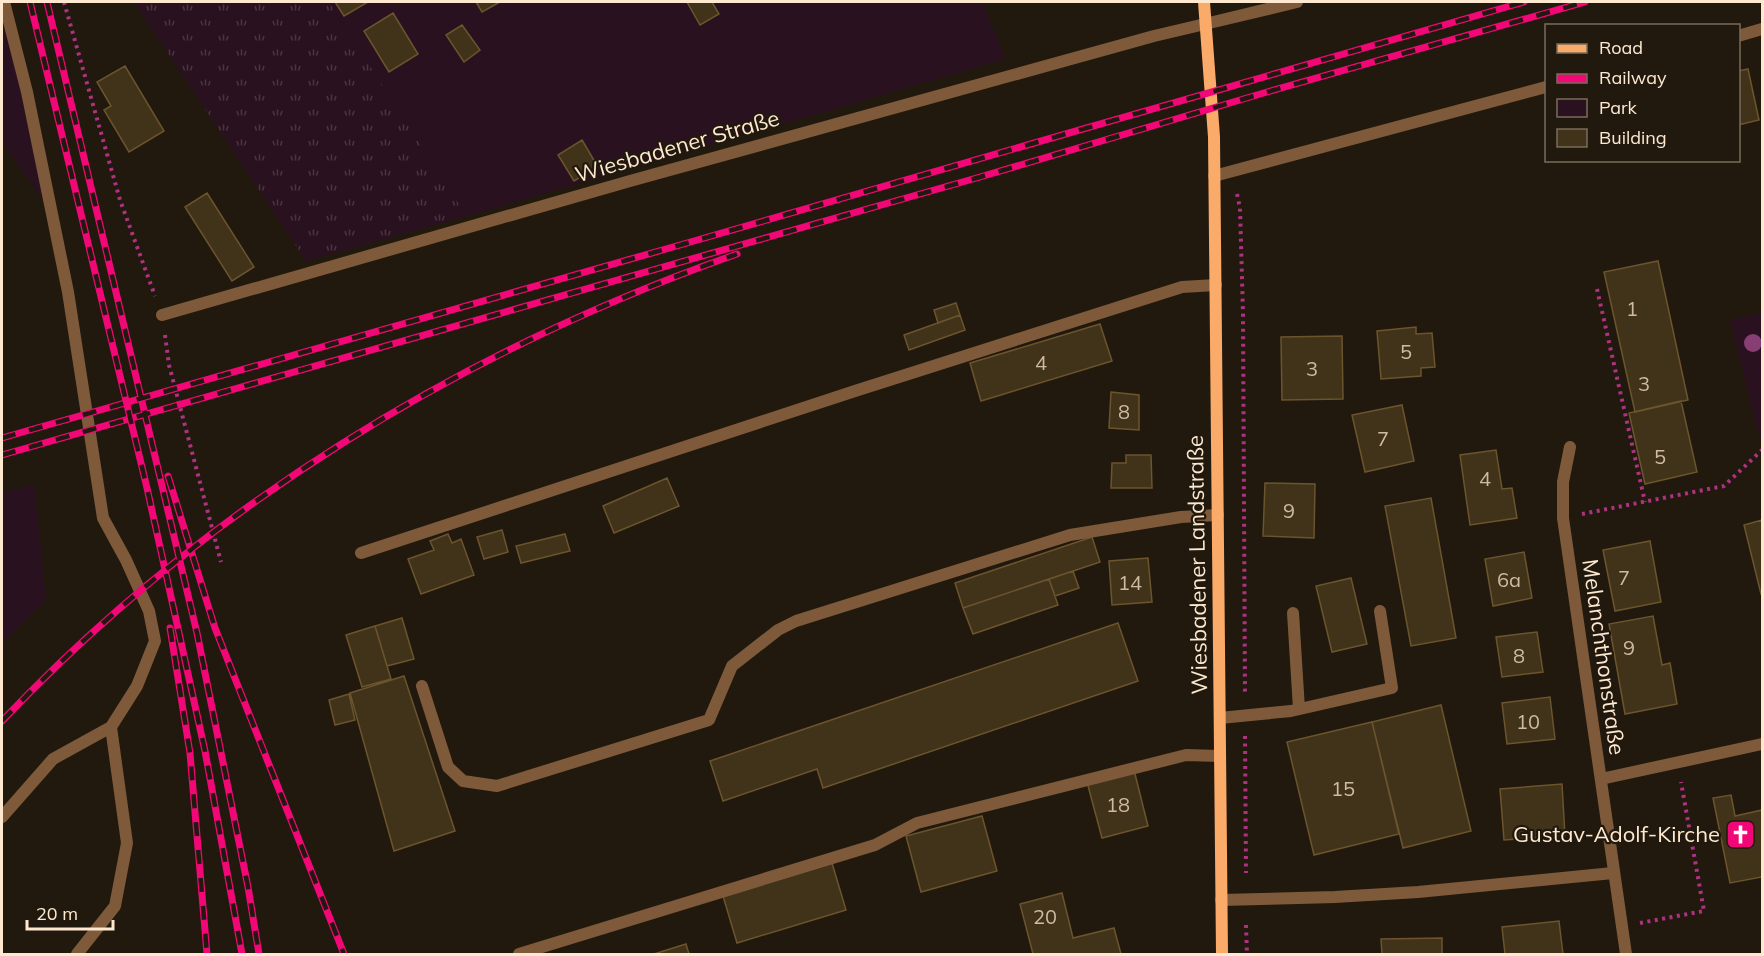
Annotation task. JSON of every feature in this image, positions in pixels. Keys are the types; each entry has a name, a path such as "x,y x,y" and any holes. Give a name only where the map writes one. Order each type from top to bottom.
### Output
{"main road":[{"path":"1204,2 1205,24"},
{"name":"Wiesbadener Landstraße","path":"1205,24 1214,137 1222,954"}],"street":[{"path":"2,817 53,759 111,727 137,686 155,641 149,611 126,560 103,518 68,292 27,92 4,2"},
{"name":"Wiesbadener Straße","path":"162,315 630,181 1154,36 1298,2"},
{"path":"1740,35 1762,29"},
{"path":"1214,176 1545,87"},
{"path":"361,553 855,391 1182,287 1216,285"},
{"name":"Melanchthonstraße","path":"1570,447 1563,482 1563,518 1626,954"},
{"path":"422,686 448,767 463,781 497,786 710,720 732,666 778,630 796,621 1070,535 1218,514"},
{"path":"1220,718 1299,709 1392,688 1380,612"},
{"path":"1293,614 1299,709"},
{"path":"77,954 115,906 127,843 111,727"},
{"path":"1601,779 1762,744"},
{"path":"519,954 874,845 916,823 1186,755 1220,756"},
{"path":"1221,900 1418,892 1613,873"}],"path":[{"path":"64,2 120,200 162,315 169,365 221,562"},
{"path":"1232,171 1240,208 1243,314 1246,873"},
{"path":"1597,289 1645,502"},
{"path":"1563,518 1724,486 1762,450"},
{"path":"1622,926 1704,911 1677,764"},
{"path":"1246,925 1246,954"}],"green space":[{"path":"134,2 329,2 467,216 306,261"},
{"path":"329,2 983,2 1005,59 467,216"},
{"path":"2,13 49,208 2,142"},
{"path":"1762,313 1762,448 1730,320"},
{"path":"34,484 46,599 2,645 2,493"}],"building":[{"path":"335,2 368,2 344,16"},
{"path":"476,2 500,2 482,12"},
{"path":"687,2 712,2 719,14 700,25"},
{"path":"393,13 418,54 389,72 364,31"},
{"path":"462,25 480,50 464,62 446,35"},
{"path":"125,66 164,131 129,152 104,110 111,106 97,82"},
{"path":"1748,69 1759,120 1740,125 1740,71"},
{"path":"582,140 598,167 574,181 558,155"},
{"path":"207,193 254,267 232,281 185,207"},
{"path":"1658,261 1688,400 1635,412 1604,272"},
{"path":"956,303 960,315 938,323 934,310"},
{"path":"960,315 965,330 909,350 904,335"},
{"path":"1100,324 1112,361 981,401 970,363"},
{"path":"1416,327 1416,334 1432,333 1435,367 1421,368 1421,376 1381,379 1377,331"},
{"path":"1342,336 1343,399 1282,400 1281,337"},
{"path":"1111,392 1139,395 1139,430 1109,428"},
{"path":"1681,401 1697,472 1645,484 1629,413"},
{"path":"1402,405 1414,461 1365,472 1352,415"},
{"path":"1496,450 1502,489 1512,488 1517,518 1470,525 1460,455"},
{"path":"1126,455 1151,455 1152,488 1111,488 1112,463 1126,463"},
{"path":"667,478 679,506 614,533 603,506"},
{"path":"1265,483 1315,484 1314,538 1263,536"},
{"path":"1431,498 1456,638 1411,646 1385,506"},
{"path":"1762,520 1762,594 1761,594 1744,525"},
{"path":"502,530 508,552 484,559 477,537"},
{"path":"448,534 452,543 461,539 474,575 421,594 408,559 434,550 430,541"},
{"path":"565,534 570,551 521,563 516,546"},
{"path":"1092,537 1100,562 963,608 955,583"},
{"path":"1650,541 1661,602 1615,611 1603,550"},
{"path":"1524,552 1532,598 1493,606 1485,559"},
{"path":"1148,558 1152,602 1112,605 1109,561"},
{"path":"1073,571 1079,588 1055,596 1049,579"},
{"path":"1351,578 1367,644 1332,652 1316,586"},
{"path":"1049,579 1058,605 973,634 963,608"},
{"path":"1653,616 1662,665 1670,663 1677,704 1625,714 1609,624"},
{"path":"402,618 414,659 387,666 375,626"},
{"path":"1118,623 1138,681 823,788 817,769 723,801 710,761"},
{"path":"375,626 391,679 362,687 346,635"},
{"path":"1537,632 1543,672 1502,677 1496,637"},
{"path":"404,676 455,831 394,851 350,693"},
{"path":"349,694 355,720 335,725 329,700"},
{"path":"1550,697 1555,739 1507,744 1502,703"},
{"path":"1441,705 1471,831 1403,848 1372,722"},
{"path":"1372,722 1399,834 1314,855 1287,742"},
{"path":"1134,770 1148,826 1102,838 1087,782"},
{"path":"1562,784 1565,836 1504,840 1500,789"},
{"name":"Gustav-Adolf-Kirche","path":"1731,795 1735,816 1762,810 1762,877 1730,883 1713,798"},
{"path":"982,816 997,871 921,892 906,836"},
{"path":"832,863 846,910 737,943 723,896"},
{"path":"1062,893 1073,938 1114,928 1121,954 1033,954 1020,904"},
{"path":"1559,921 1563,954 1505,954 1502,927"},
{"path":"1442,938 1442,954 1382,954 1381,939"},
{"path":"686,944 689,954 654,954"}],"railway":[{"path":"30,2 147,488 205,751 242,954"},
{"path":"47,2 197,633 248,887 259,954"},
{"path":"2,438 1524,2"},
{"path":"2,455 1585,2"},
{"path":"2,721 80,644 163,572 250,505 341,444 436,388 534,338 634,293 737,254"},
{"path":"168,476 215,628 344,954"},
{"path":"170,628 190,753 207,954"}],"place":[{"name":"Gustav-Adolf-Kirche","path":"1741,834"}]}
